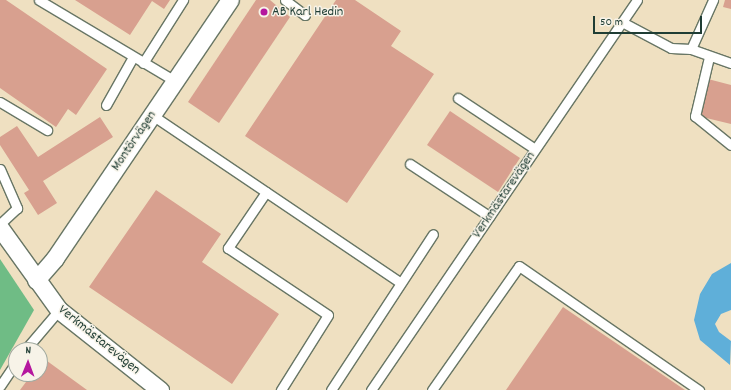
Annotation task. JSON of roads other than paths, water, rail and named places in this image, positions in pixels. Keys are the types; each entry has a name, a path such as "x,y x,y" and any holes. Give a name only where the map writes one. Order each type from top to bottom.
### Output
{"street":[{"name":"Montörvägen","path":"36,280 55,258 230,0"},
{"name":"Verkmästarevägen","path":"0,228 59,310 160,390"}],"lane":[{"path":"39,0 175,81"},
{"path":"143,63 183,0"},
{"path":"285,0 305,15"},
{"name":"Verkmästarevägen","path":"371,390 637,0"},
{"path":"691,49 713,0"},
{"path":"622,22 671,48 691,49 709,57 731,63"},
{"path":"106,105 133,57"},
{"path":"709,57 695,116 731,145"},
{"path":"458,98 535,150"},
{"path":"0,102 47,130"},
{"path":"152,114 400,282"},
{"path":"410,164 489,216"},
{"path":"0,170 16,208 0,224"},
{"path":"266,192 228,248 328,315 281,390"},
{"path":"330,390 433,234"},
{"path":"432,390 519,266 699,390"},
{"path":"32,342 59,310"},
{"path":"0,386 8,374"}],"water":[{"path":"731,263 731,310 721,314 715,324 719,332 731,341 730,365 700,340 694,320 700,294 712,274"}],"place":[{"name":"AB Karl Hedin","path":"264,12"}]}
